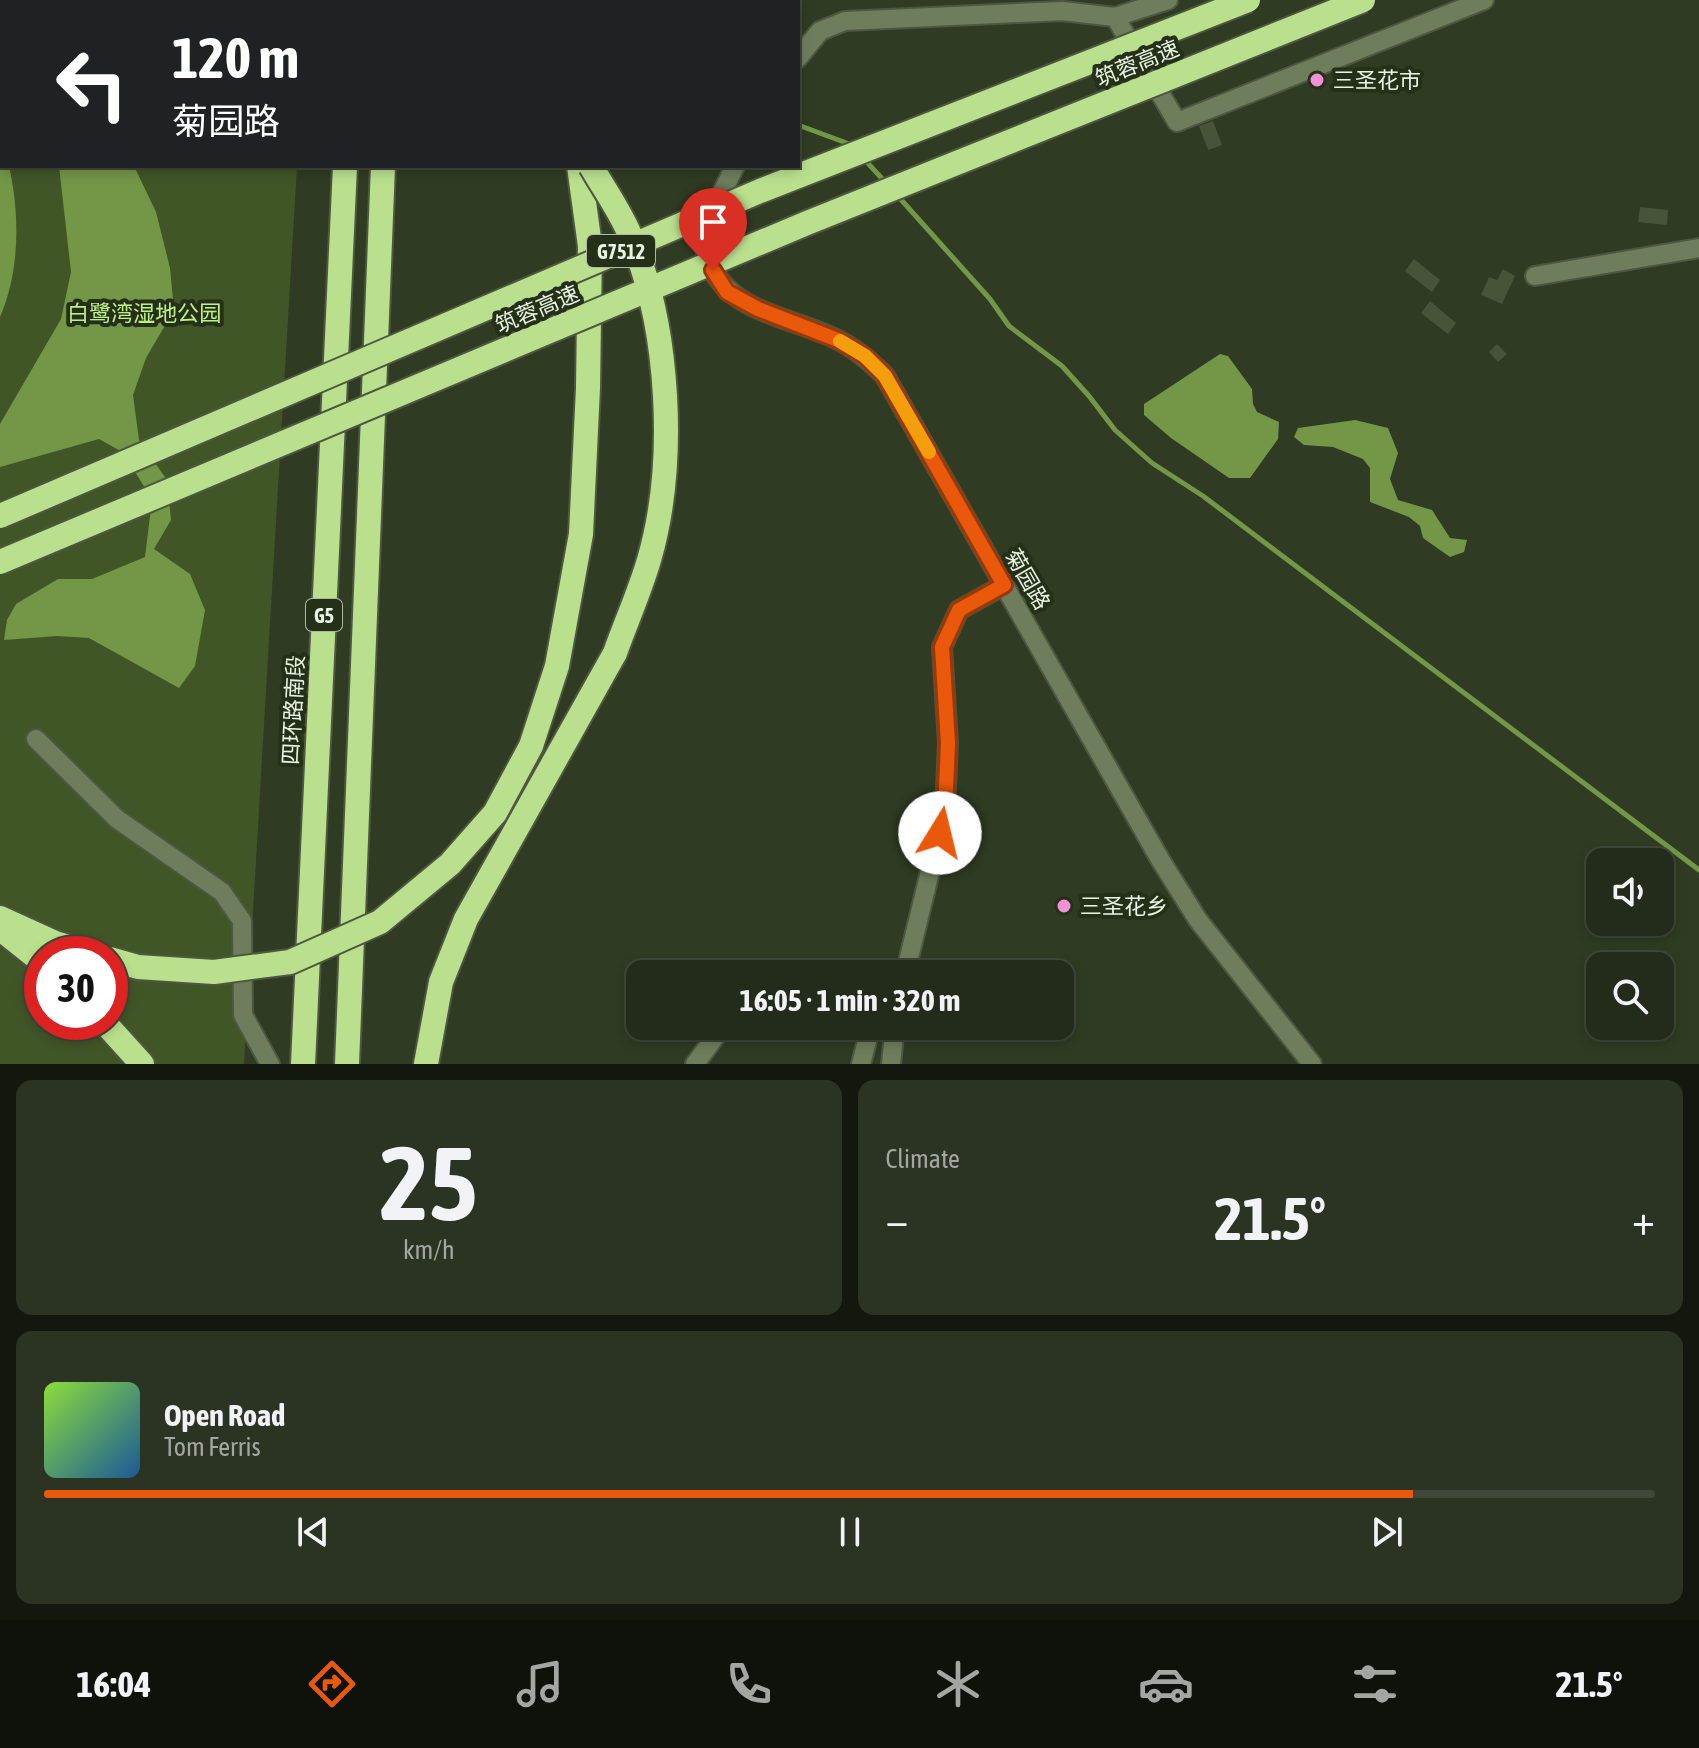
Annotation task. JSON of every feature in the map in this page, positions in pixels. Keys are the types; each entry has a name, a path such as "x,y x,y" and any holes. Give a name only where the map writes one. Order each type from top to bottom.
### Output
{"highway":[{"name":"筑蓉高速","path":"0,516 760,191 1248,0"},
{"name":"筑蓉高速","path":"0,562 792,229 1363,0"},
{"name":"四环路南段","path":"303,1064 345,168"},
{"name":"G5","path":"347,1064 383,168"},
{"path":"128,964 214,972 290,962 380,922 450,864 495,813 531,746 557,666 581,534 588,388 590,246 579,168"},
{"path":"426,1064 441,982 466,919 615,653 649,559 664,489 666,435 663,388 652,303 630,235 592,168"},
{"path":"0,918 40,936"},
{"path":"0,929 24,946"},
{"path":"120,1040 142,1064"}],"street":[{"path":"800,56 820,31 845,21 1062,11 1115,17 1168,0"},
{"path":"1115,17 1177,122 1484,0"},
{"name":"菊园路","path":"734,168 711,218 705,245 706,256 718,279 727,292 758,309 838,340 865,356 885,376 1161,861 1198,920 1312,1064"},
{"path":"1535,276 1699,248"},
{"path":"908,960 945,810 948,743 942,647 959,610 1004,585"},
{"path":"36,739 117,819 222,892 242,921 243,1015 270,1064"},
{"path":"695,1064 713,1040"},
{"path":"861,1064 867,1040"},
{"path":"891,1064 894,1040"}],"green space":[{"name":"白鹭湾湿地公园","path":"0,168 297,168 244,1064 0,1064"}],"shaded area":[{"path":"0,168 9,168 15,204 15,262 0,317"},
{"path":"59,168 135,168 156,212 170,268 174,310 146,358 133,395 139,440 167,480 171,520 154,549 190,574 205,610 195,666 179,688 89,638 57,636 4,640 7,620 16,604 58,579 92,579 145,557 152,500 124,453 99,439 0,467 0,424 61,319 71,272"},
{"path":"1220,354 1228,356 1252,389 1257,412 1279,422 1278,439 1250,478 1229,478 1171,438 1144,415 1144,404"},
{"path":"1355,420 1388,428 1398,453 1390,479 1398,500 1432,510 1450,538 1467,540 1464,552 1450,557 1423,538 1420,526 1409,517 1370,502 1370,468 1363,459 1333,447 1304,445 1294,437 1298,428"}],"building":[{"path":"1213,121 1222,145 1208,150 1199,126"},
{"path":"1640,207 1668,210 1667,225 1638,222"},
{"path":"1414,259 1440,280 1432,292 1405,271"},
{"path":"1503,269 1515,276 1502,304 1481,295 1489,277 1497,280"},
{"path":"1430,301 1456,323 1448,334 1421,313"},
{"path":"1497,344 1507,354 1498,362 1489,352"}],"waterway":[{"path":"800,126 852,145"},
{"path":"864,159 887,184"},
{"path":"896,194 990,299 1009,326 1062,366 1115,430 1152,463 1203,496 1699,870"}],"slow traffic":[{"path":"840,341 865,356 885,376 929,452"}],"place":[{"name":"三圣花市","path":"1317,80"},
{"name":"三圣花乡","path":"1064,906"}],"route":[{"path":"713,270 727,292 758,309 838,340 865,356 885,376 1004,585 959,610 942,647 948,743 945,810 940,833"}]}
